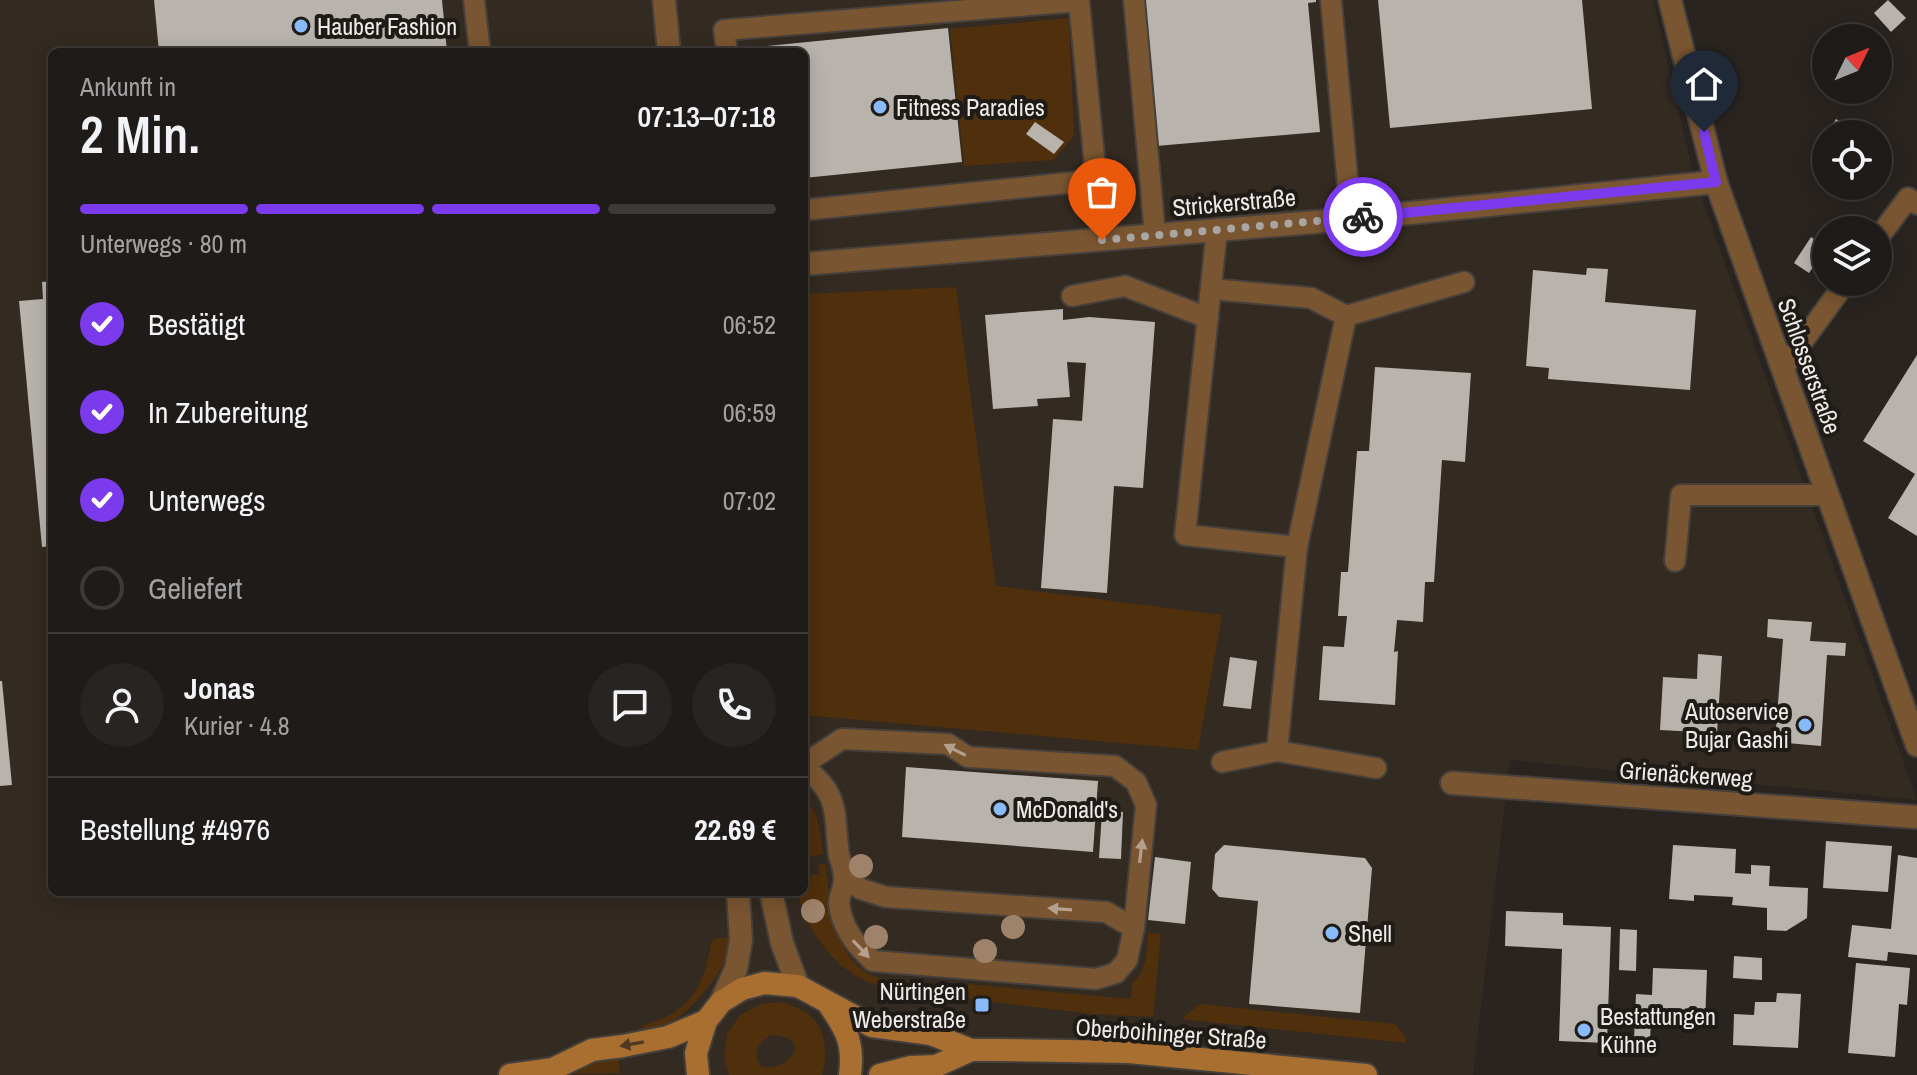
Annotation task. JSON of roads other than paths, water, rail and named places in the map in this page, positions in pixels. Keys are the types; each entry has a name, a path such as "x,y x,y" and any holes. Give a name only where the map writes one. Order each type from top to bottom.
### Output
{"main road":[{"path":"698,1075 696,1053 706,1021 721,1002 742,989 764,983 798,986"},
{"name":"Oberboihinger Straße","path":"798,986 872,1026 931,1034 971,1050 1129,1052 1366,1075"},
{"path":"828,1003 845,1028 852,1056 850,1075"},
{"path":"510,1075 561,1072 592,1050 668,1037 706,1021"},
{"name":"Oberboihinger Straße","path":"880,1075 911,1067 936,1066 971,1050"}],"street":[{"name":"Schlosserstraße","path":"1670,0 1716,182 1917,745"},
{"path":"669,1 669,48"},
{"name":"Strickerstraße","path":"808,264 1351,219 1716,182"},
{"name":"Grienäckerweg","path":"1452,783 1917,817"},
{"path":"721,1002 736,969 741,940 738,896"},
{"path":"772,896 782,943 798,986"}],"lane":[{"path":"474,0 480,48"},
{"path":"1134,0 1155,235"},
{"path":"1331,0 1351,219"},
{"path":"726,48 724,30 1079,1 1102,240"},
{"path":"808,210 1096,180"},
{"path":"1892,219 1908,198 1917,204"},
{"path":"1217,229 1185,535 1297,547"},
{"path":"1211,289 1311,298 1346,316 1464,282"},
{"path":"1072,296 1125,286 1208,318"},
{"path":"1783,368 1836,296"},
{"path":"1277,751 1297,547 1346,316"},
{"path":"1675,561 1681,495 1828,495"},
{"path":"808,763 842,739 948,744 968,757 1115,766 1136,782 1146,805 1134,928 1127,960 1116,973 1096,979 873,961 856,947 845,926 839,902 845,878 839,855 834,803 826,788 808,770"},
{"path":"1222,762 1277,751 1376,768"},
{"path":"845,878 861,889 886,897 1106,912 1134,928"}],"place":[{"name":"Hauber Fashion","path":"301,26"},
{"name":"Fitness Paradies","path":"880,107"},
{"name":"Autoservice Bujar Gashi","path":"1805,725"},
{"name":"McDonald's","path":"1000,809"},
{"name":"Shell","path":"1332,933"},
{"name":"Nürtingen Weberstraße","path":"982,1005"},
{"name":"Bestattungen Kühne","path":"1584,1030"}]}
